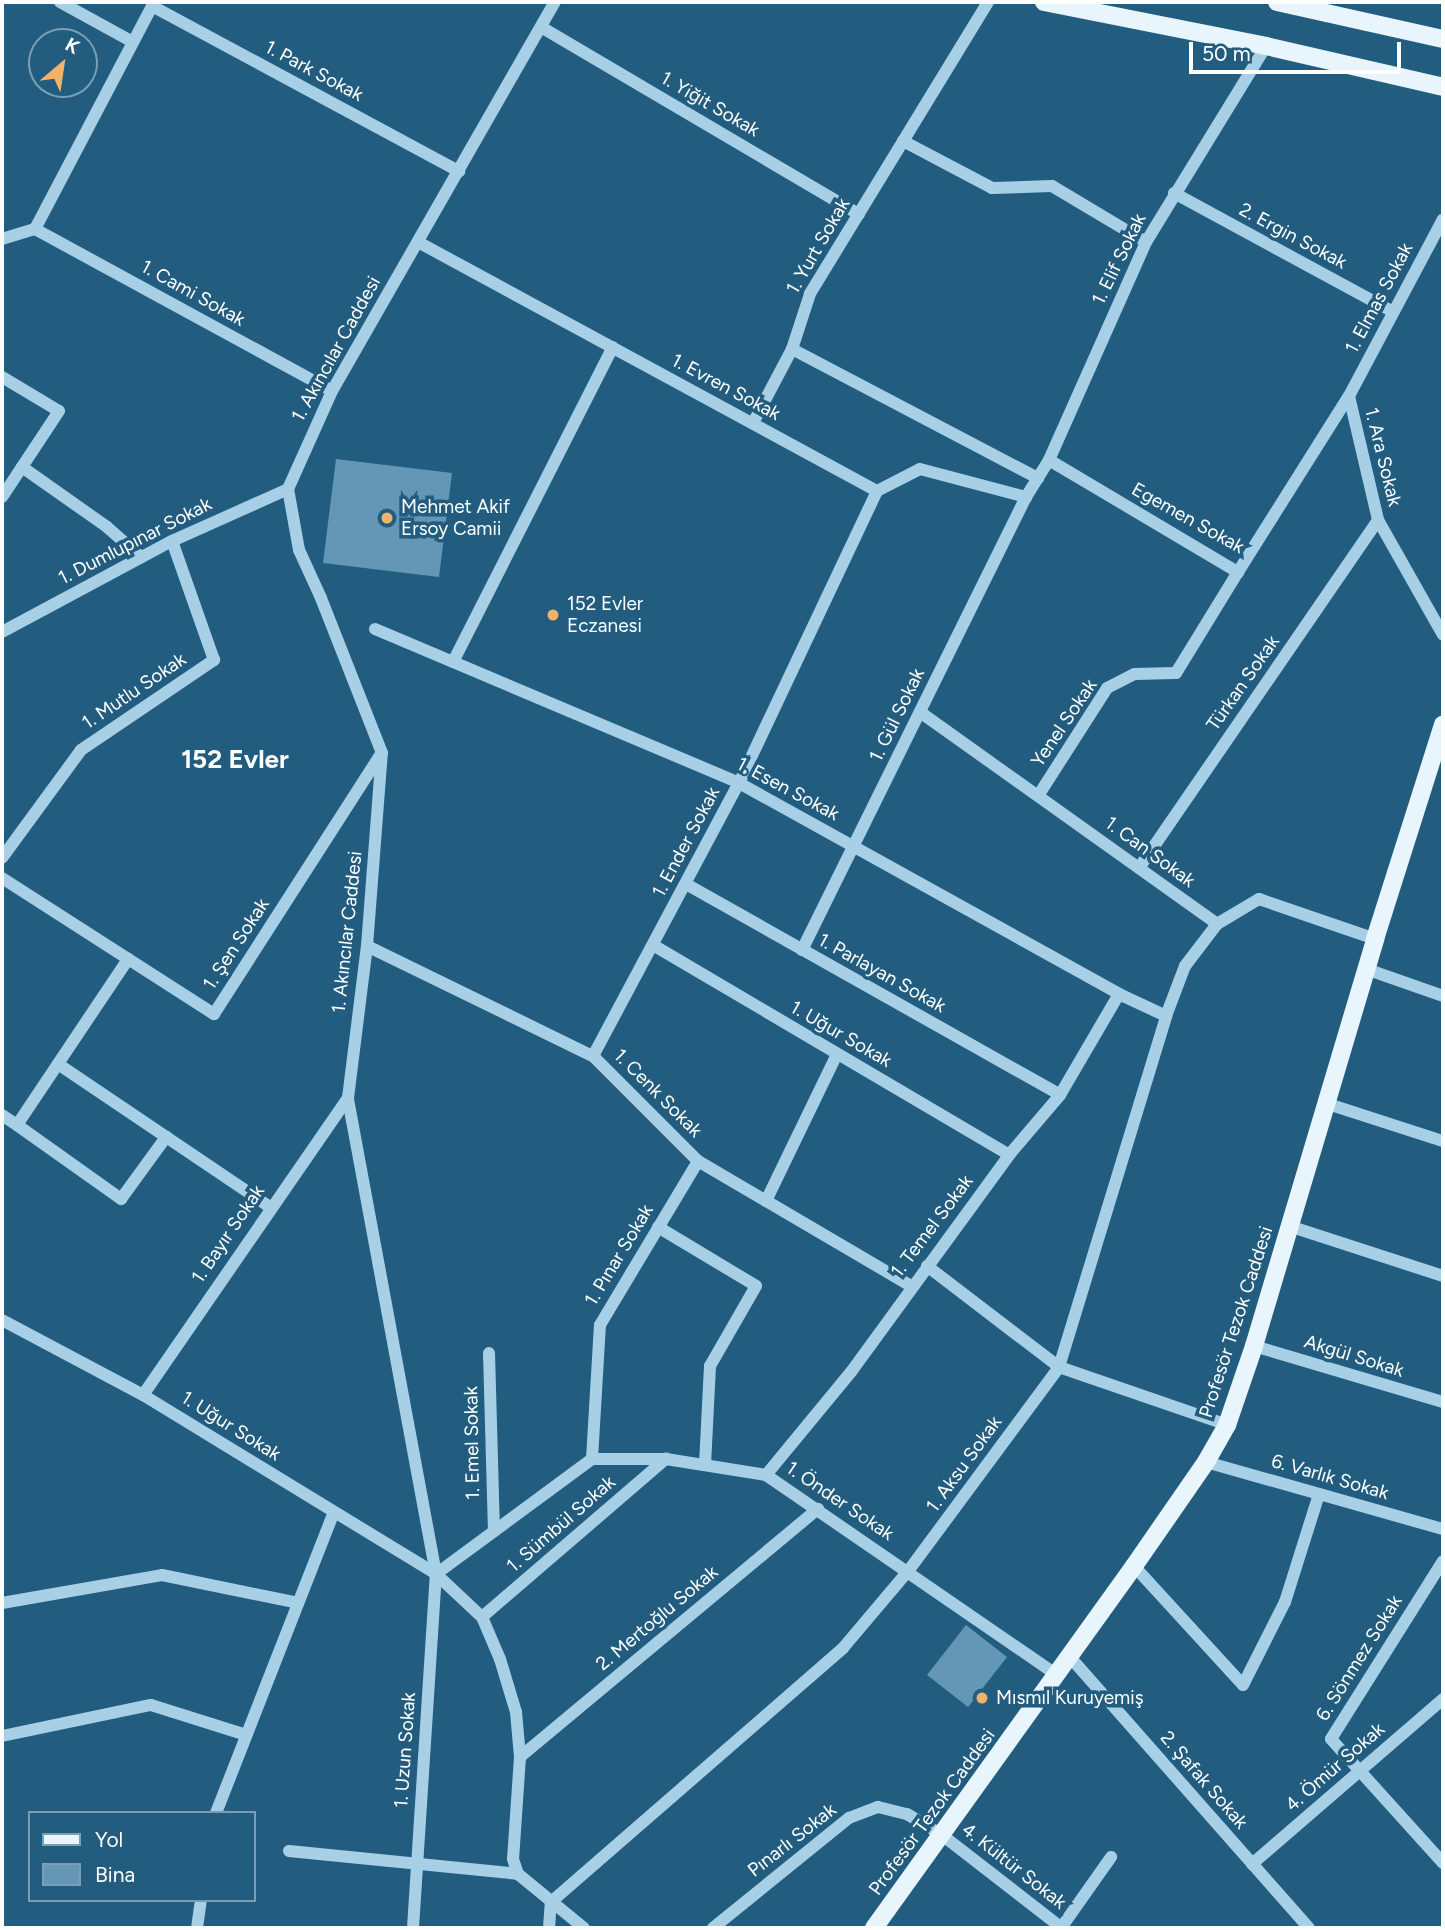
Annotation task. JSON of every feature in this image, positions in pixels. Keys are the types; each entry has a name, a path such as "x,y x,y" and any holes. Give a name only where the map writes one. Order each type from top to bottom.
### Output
{"main road":[{"path":"1044,2 1266,47 1443,88"},
{"path":"1277,2 1443,39"},
{"name":"Profesör Tezok Caddesi","path":"874,1928 1134,1566 1206,1462 1227,1426 1254,1346 1374,939 1443,724"}],"street":[{"path":"60,2 131,41"},
{"name":"1. Akıncılar Caddesi","path":"436,1574 348,1098 367,946 382,753 321,598 299,551 288,489 332,391 555,2"},
{"name":"1. Yurt Sokak","path":"752,423 792,349 810,294 988,2"},
{"path":"2,239 36,229 131,41 153,4"},
{"name":"1. Park Sokak","path":"153,4 458,171"},
{"name":"1. Yiğit Sokak","path":"541,27 859,214"},
{"name":"1. Elif Sokak","path":"1026,498 1049,460 1146,242 1266,47"},
{"path":"903,141 992,188 1052,186 1146,242"},
{"name":"2. Ergin Sokak","path":"1174,193 1393,312"},
{"name":"1. Elmas Sokak","path":"1349,396 1443,219"},
{"name":"1. Cami Sokak","path":"36,229 332,391"},
{"name":"1. Evren Sokak","path":"418,242 877,491"},
{"path":"453,662 613,348"},
{"path":"792,349 1038,478"},
{"path":"2,377 59,411 2,497"},
{"name":"Egemen Sokak","path":"1049,460 1238,572 1349,396"},
{"name":"1. Ara Sokak","path":"1349,396 1378,520 1443,635"},
{"path":"22,467 107,527 141,557"},
{"path":"877,491 920,469 1026,498"},
{"name":"1. Dumlupınar Sokak","path":"2,632 172,541 288,489"},
{"name":"1. Ender Sokak","path":"593,1056 739,783 877,491"},
{"name":"1. Gül Sokak","path":"802,950 1026,498"},
{"name":"Türkan Sokak","path":"1139,867 1378,520"},
{"name":"1. Mutlu Sokak","path":"2,858 81,750 214,660 172,541"},
{"name":"Yenel Sokak","path":"1038,796 1107,688 1135,674 1176,673 1238,572"},
{"name":"1. Esen Sokak","path":"375,629 739,783 1119,994 1166,1016"},
{"name":"1. Can Sokak","path":"920,712 1217,924"},
{"name":"1. Şen Sokak","path":"2,878 214,1014 382,753"},
{"name":"1. Parlayan Sokak","path":"686,884 1059,1095"},
{"path":"1217,924 1259,899 1374,939"},
{"name":"1. Aksu Sokak","path":"551,1902 843,1648 909,1570 1059,1367 1166,1016 1185,966 1217,924"},
{"name":"1. Uğur Sokak","path":"653,945 1009,1156"},
{"name":"1. Cenk Sokak","path":"367,946 593,1056 698,1161 911,1286"},
{"path":"17,1125 128,959"},
{"path":"1366,970 1443,996"},
{"name":"1. Temel Sokak","path":"766,1475 851,1372 911,1286 1009,1156 1059,1095 1119,994"},
{"path":"766,1201 837,1054"},
{"path":"58,1064 270,1207"},
{"name":"1. Bayır Sokak","path":"143,1395 270,1207 348,1098"},
{"path":"1325,1103 1443,1141"},
{"path":"2,1115 121,1199 166,1136"},
{"name":"1. Pınar Sokak","path":"592,1459 600,1325 698,1161"},
{"path":"1289,1226 1443,1276"},
{"path":"658,1227 756,1286 710,1366 705,1465"},
{"path":"927,1266 1059,1367 1227,1426"},
{"name":"1. Uğur Sokak","path":"2,1320 143,1395 436,1574"},
{"name":"Akgül Sokak","path":"1254,1346 1443,1402"},
{"name":"1. Emel Sokak","path":"489,1353 494,1531"},
{"path":"584,1928 518,1874 513,1858 520,1757 516,1712 500,1659 482,1618 436,1574 592,1459"},
{"name":"1. Önder Sokak","path":"592,1459 666,1459 766,1475 909,1570 1057,1675"},
{"name":"1. Sümbül Sokak","path":"482,1618 666,1459"},
{"name":"6. Varlık Sokak","path":"1206,1462 1443,1529"},
{"path":"1134,1566 1242,1685 1285,1602 1319,1494"},
{"name":"2. Mertoğlu Sokak","path":"520,1757 818,1509"},
{"path":"217,1811 334,1512"},
{"name":"6. Sönmez Sokak","path":"1360,1770 1331,1739 1443,1561"},
{"name":"1. Uzun Sokak","path":"413,1928 436,1574"},
{"path":"2,1603 162,1575 298,1603"},
{"name":"2. Şafak Sokak","path":"1070,1657 1309,1928"},
{"name":"4. Ömür Sokak","path":"1252,1864 1443,1699"},
{"path":"2,1736 150,1705 246,1735"},
{"path":"1360,1770 1443,1863"},
{"name":"Pınarlı Sokak","path":"713,1928 849,1818 878,1807 907,1814 942,1835"},
{"name":"4. Kültür Sokak","path":"942,1835 1061,1928"},
{"path":"289,1851 518,1874"},
{"path":"1061,1928 1111,1857"},
{"path":"197,1928 201,1902"},
{"path":"549,1928 551,1902"}],"building":[{"name":"Mehmet Akif Ersoy Camii","path":"336,459 452,473 439,577 323,563"},
{"path":"966,1625 1007,1657 968,1707 927,1675"}],"place":[{"name":"Mehmet Akif Ersoy Camii","path":"387,518"},
{"name":"152 Evler Eczanesi","path":"553,615"},
{"name":"Mısmıl Kuruyemiş","path":"982,1698"}],"district":[{"name":"152 Evler","path":"235,760"}]}
